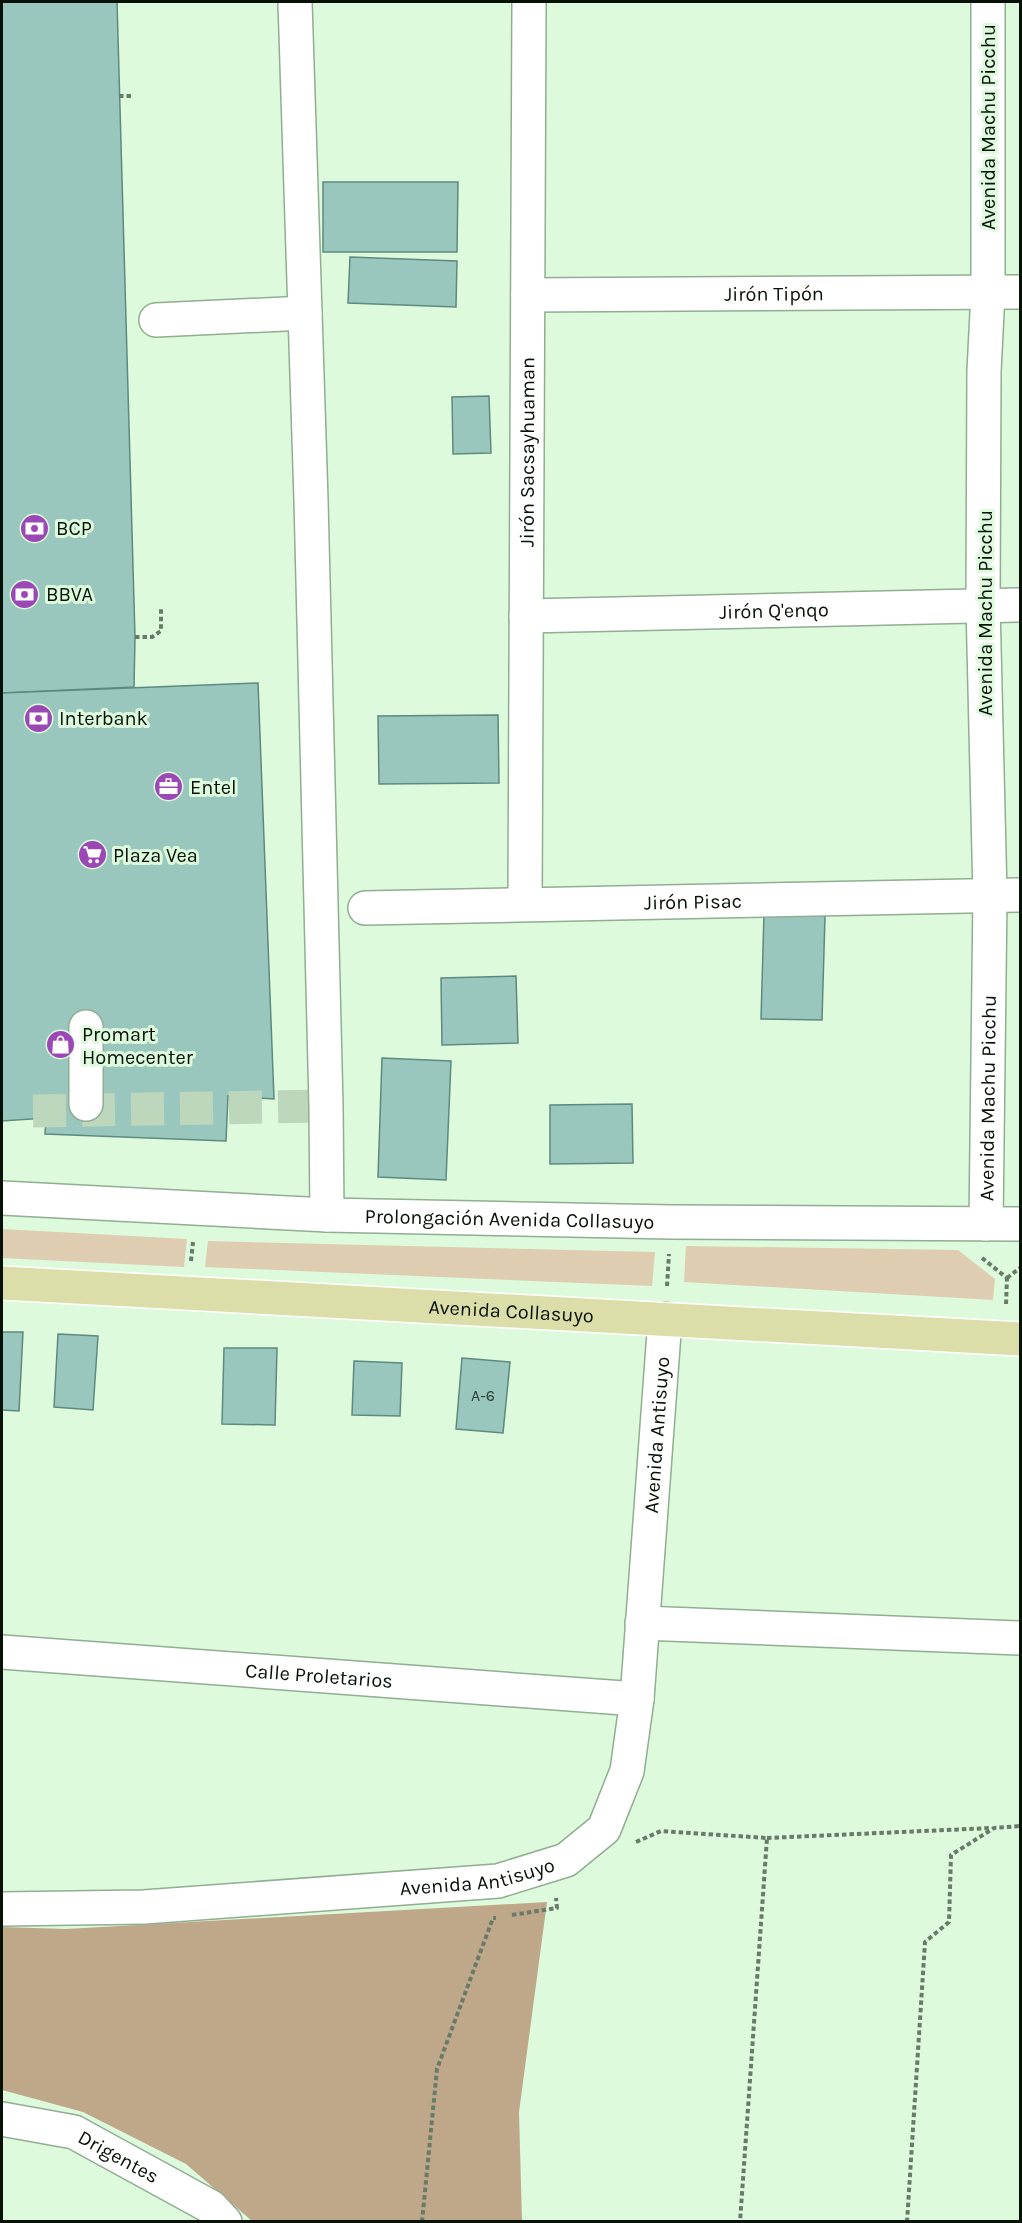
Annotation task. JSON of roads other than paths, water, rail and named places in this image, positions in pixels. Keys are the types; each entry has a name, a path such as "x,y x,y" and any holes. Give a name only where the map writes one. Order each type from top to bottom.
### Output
{"main road":[{"name":"Avenida Collasuyo","path":"2,1283 666,1303 1020,1339"}],"street":[{"path":"295,2 326,1106 327,1215"},
{"name":"Jirón Sacsayhuaman","path":"525,904 529,2"},
{"name":"Avenida Machu Picchu","path":"986,1224 1005,895 983,605 984,371 988,293 988,2"},
{"name":"Jirón Tipón","path":"528,295 1020,292"},
{"path":"156,320 305,313"},
{"name":"Jirón Q'enqo","path":"526,616 1020,605"},
{"name":"Jirón Pisac","path":"365,908 1005,895"},
{"path":"86,1027 86,1104"},
{"name":"Prolongación Avenida Collasuyo","path":"2,1198 327,1215 671,1222 1020,1224"},
{"name":"Avenida Antisuyo","path":"2,1909 144,1907 498,1881 566,1860 604,1829 627,1772 637,1699 666,1303"},
{"path":"642,1623 1020,1638"},
{"name":"Calle Proletarios","path":"2,1652 637,1699"},
{"name":"Drigentes","path":"2,2119 74,2132 212,2217"}],"tunnel":[{"path":"33,1111 326,1106"}],"place":[{"name":"BCP","path":"35,528"},
{"name":"BBVA","path":"25,594"},
{"name":"Interbank","path":"38,718"},
{"name":"Entel","path":"169,787"},
{"name":"Plaza Vea","path":"92,855"},
{"name":"Promart Homecenter","path":"61,1045"}]}
